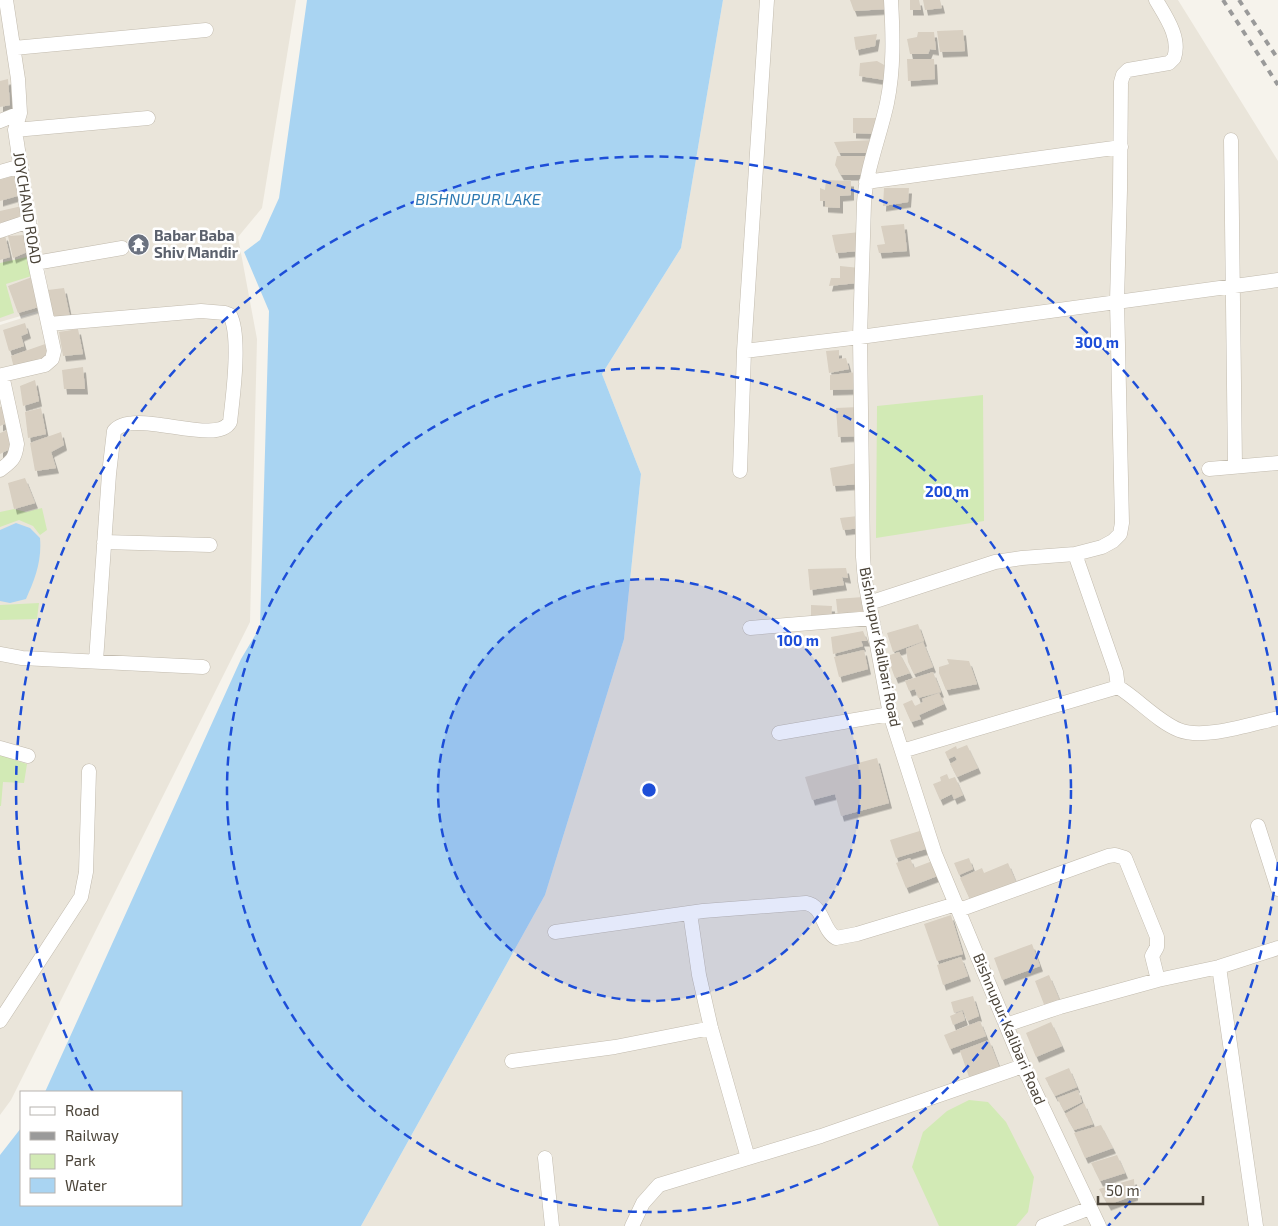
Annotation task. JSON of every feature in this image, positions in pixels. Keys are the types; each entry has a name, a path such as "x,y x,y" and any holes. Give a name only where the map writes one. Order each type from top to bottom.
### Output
{"street":[{"name":"JOYCHAND ROAD","path":"1,371 45,365 52,359 54,351 36,263 15,130 20,113 18,78 6,0"},
{"path":"740,471 744,351 767,0"},
{"name":"Bishnupur Kalibari Road","path":"891,0 893,42 889,89 866,182 864,204 860,337 863,557 869,603 890,714 935,854 1023,1066 1099,1226"},
{"path":"869,603 995,562 1075,554 1102,547 1113,541 1120,534 1122,523 1117,301 1121,147 1120,82 1128,70 1169,63 1176,55 1174,36 1169,22 1156,0"},
{"path":"14,48 206,30"},
{"path":"0,121 20,113"},
{"path":"15,130 148,118"},
{"path":"1231,140 1235,466"},
{"path":"866,182 1121,147"},
{"path":"0,172 20,166"},
{"path":"0,231 29,221"},
{"path":"36,263 122,248"},
{"path":"744,351 1278,280"},
{"path":"49,324 201,311 225,312 230,315 235,330 234,377 228,427 220,430 186,429 137,422 125,423 118,426 112,437 96,661"},
{"path":"0,470 11,462 17,444 1,371"},
{"path":"1209,468 1278,463"},
{"path":"104,542 210,545"},
{"path":"1075,554 1116,672 1118,687 1178,730 1191,734 1210,733 1278,718"},
{"path":"750,628 872,618"},
{"path":"0,654 22,658 203,667"},
{"path":"902,751 1118,687"},
{"path":"778,733 890,714"},
{"path":"0,748 28,756"},
{"path":"0,1021 80,897 86,872 89,770"},
{"path":"1258,826 1278,888"},
{"path":"555,932 690,913 810,903 822,916 828,932 836,938 958,907 1108,856 1121,855 1125,858 1157,937 1157,947 1152,956 1158,980"},
{"path":"690,913 699,975 711,1028 748,1158"},
{"path":"1006,1025 1060,1007 1158,980 1219,967 1278,948"},
{"path":"1219,967 1256,1226"},
{"path":"512,1061 615,1047 711,1028"},
{"path":"632,1226 643,1203 659,1185 821,1136 1023,1066"},
{"path":"545,1158 552,1226"},
{"path":"1043,1226 1090,1208"}],"shaded area":[{"path":"0,0 296,0 262,208 238,237 257,339 250,622 11,1100 0,1115 0,325 51,309 38,228 48,308 0,322 0,235 38,223 32,187 36,219 0,230 0,179 30,169 29,165 0,173"},
{"path":"723,0 1178,0 1278,161 1278,1226 361,1226 545,895 624,639 641,474 602,374 681,248"}],"green space":[{"path":"36,255 41,273 6,284 14,313 0,318 0,263"},
{"path":"983,395 984,521 876,538 877,406"},
{"path":"42,508 47,530 40,535 33,526 19,520 0,527 0,512 14,509 26,512"},
{"path":"39,603 37,619 0,620 0,605"},
{"path":"0,755 27,764 24,783 3,782 1,806 0,806"},
{"path":"969,1100 988,1102 1006,1122 1034,1177 1028,1212 1016,1226 939,1226 912,1167 923,1132 947,1111"}],"water":[{"name":"BISHNUPUR LAKE","path":"307,0 723,0 681,248 602,374 641,474 624,639 545,895 361,1226 0,1226 0,1155 20,1129 20,1206 182,1206 182,1091 45,1091 241,659 260,627 269,311 244,252 260,240 279,198"},
{"path":"16,523 30,528 40,538 40,554 35,577 26,599 10,603 0,601 0,530"}],"building":[{"path":"850,0 885,0 887,9 854,11"},
{"path":"910,0 919,0 921,10 910,10"},
{"path":"923,0 940,0 942,8 925,10"},
{"path":"963,30 965,51 940,52 937,31"},
{"path":"918,32 934,32 936,50 930,49 928,54 910,54 907,39 917,37"},
{"path":"877,34 875,46 856,50 854,37"},
{"path":"907,59 934,59 935,79 908,81"},
{"path":"877,61 886,66 885,80 859,76 860,63"},
{"path":"8,79 10,105 0,107 0,81"},
{"path":"853,118 879,118 877,134 853,133"},
{"path":"873,140 872,153 839,153 834,142"},
{"path":"837,156 871,156 864,175 841,175 835,165"},
{"path":"20,174 24,194 0,201 0,180"},
{"path":"826,180 851,181 851,195 840,196 840,208 825,207 825,201 820,201 820,188 825,190"},
{"path":"884,188 909,188 908,202 883,206"},
{"path":"22,206 22,217 0,223 0,211"},
{"path":"904,224 907,251 879,253 877,245 885,244 881,226"},
{"path":"860,232 858,251 836,253 832,235"},
{"path":"5,235 10,257 0,260 0,237"},
{"path":"25,235 27,252 13,258 8,236"},
{"path":"840,266 860,268 857,283 829,286 831,278 840,278"},
{"path":"32,277 42,306 18,313 8,286"},
{"path":"64,288 70,317 54,320 48,290"},
{"path":"25,323 28,333 21,336 24,346 9,351 3,330"},
{"path":"78,329 83,354 63,356 59,332"},
{"path":"48,343 49,360 14,368 11,356"},
{"path":"839,350 839,359 846,358 849,369 829,373 826,351"},
{"path":"83,367 85,389 64,389 62,370"},
{"path":"858,372 860,389 830,390 830,375"},
{"path":"35,380 39,401 23,406 20,386"},
{"path":"4,406 9,422 0,426 0,407"},
{"path":"859,407 860,436 838,437 836,408"},
{"path":"41,408 46,434 28,438 25,412"},
{"path":"11,429 12,448 0,454 0,433"},
{"path":"61,432 64,445 51,452 56,468 35,471 30,443"},
{"path":"857,463 860,484 833,486 830,468"},
{"path":"25,478 35,503 14,509 8,483"},
{"path":"858,516 860,528 843,530 840,518"},
{"path":"846,568 848,578 842,577 844,585 810,590 808,569"},
{"path":"863,597 864,615 838,617 836,599"},
{"path":"811,605 832,606 831,620 811,620"},
{"path":"918,624 924,641 893,652 887,633"},
{"path":"863,631 867,641 861,641 863,646 833,654 831,637"},
{"path":"923,642 933,667 914,674 908,662 906,649"},
{"path":"864,650 868,669 839,677 834,657"},
{"path":"899,652 910,673 895,678 887,656"},
{"path":"947,659 969,661 977,684 946,690 939,673 939,667 949,664"},
{"path":"933,672 941,692 918,698 915,689 909,691 905,681"},
{"path":"939,693 944,704 919,715 921,719 911,722 903,704 912,700 915,706 923,702 922,699"},
{"path":"967,745 978,768 957,777 950,764 957,760 955,756 948,759 945,752 956,746 957,749"},
{"path":"877,758 889,803 841,816 835,794 812,800 805,777"},
{"path":"947,774 949,779 955,777 963,795 954,799 952,794 940,800 933,784 941,781 940,777"},
{"path":"923,830 929,848 896,858 890,840"},
{"path":"910,858 914,868 935,860 940,875 906,888 896,863"},
{"path":"969,858 973,869 959,875 954,863"},
{"path":"1008,863 1016,882 971,902 960,878 982,868 984,873"},
{"path":"951,915 963,954 937,961 924,924"},
{"path":"1032,944 1040,966 1002,980 994,958"},
{"path":"961,957 968,976 943,985 937,965"},
{"path":"1049,975 1060,1001 1045,1007 1035,981"},
{"path":"973,996 979,1016 967,1021 963,1010 954,1013 951,1002"},
{"path":"962,1011 965,1020 953,1025 950,1016"},
{"path":"980,1021 986,1036 950,1049 944,1035"},
{"path":"1051,1022 1062,1046 1036,1057 1026,1033"},
{"path":"989,1040 1000,1069 970,1080 960,1051"},
{"path":"1069,1068 1077,1087 1055,1096 1045,1078"},
{"path":"1078,1090 1082,1102 1064,1111 1057,1098"},
{"path":"1084,1103 1093,1124 1074,1130 1065,1114"},
{"path":"1101,1125 1113,1148 1085,1158 1074,1133"},
{"path":"1117,1155 1125,1173 1100,1181 1091,1163"},
{"path":"1134,1179 1135,1195 1108,1205 1099,1189"}],"railway":[{"path":"1223,0 1278,85"},
{"path":"1239,0 1278,59"}],"place":[{"name":"Babar Baba Shiv Mandir","path":"138,245"}]}
